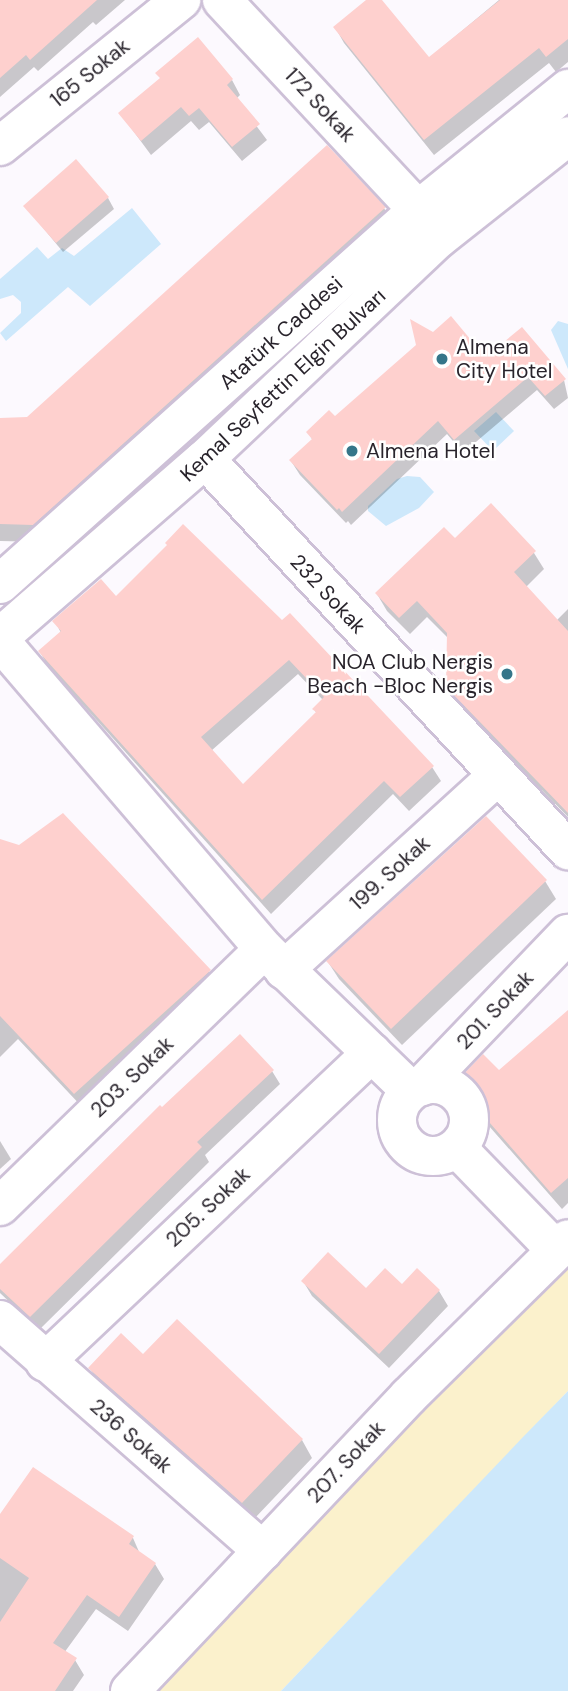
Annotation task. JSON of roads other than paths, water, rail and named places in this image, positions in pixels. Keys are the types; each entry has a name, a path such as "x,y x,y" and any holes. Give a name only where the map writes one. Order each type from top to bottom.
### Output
{"street":[{"name":"165 Sokak","path":"0,146 181,0"},
{"name":"172 Sokak","path":"222,0 418,210"},
{"name":"Atatürk Caddesi","path":"0,584 418,210 568,89"},
{"name":"Kemal Seyfettin Elgin Bulvarı","path":"0,639 205,459 439,239 568,136"},
{"name":"232 Sokak","path":"205,459 568,850"},
{"path":"0,639 274,959 372,1053 417,1089"},
{"name":"199. Sokak","path":"274,959 497,776"},
{"name":"201. Sokak","path":"417,1089 568,934"},
{"name":"203. Sokak","path":"0,1206 274,959"},
{"name":"205. Sokak","path":"45,1362 372,1053"},
{"path":"446,1086 464,1102 469,1126 457,1147 436,1156 424,1155 405,1142 400,1132 399,1110 417,1089 446,1086"},
{"path":"457,1147 562,1245"},
{"name":"207. Sokak","path":"130,1691 409,1396 562,1245"},
{"name":"236 Sokak","path":"0,1320 263,1550"}],"water":[{"path":"132,208 161,244 90,306 68,287 6,341 0,333 21,313 21,302 13,295 0,299 0,279 37,247 48,259 62,248 74,256"},
{"path":"558,321 568,324 568,369 551,330"},
{"path":"496,412 514,431 493,451 474,431"},
{"path":"407,476 420,477 434,492 419,508 386,526 368,511 368,506 397,479"},
{"path":"568,1391 568,1691 281,1691 523,1437"}],"place":[{"name":"Almena City Hotel","path":"442,359"},
{"name":"Almena Hotel","path":"352,451"},
{"name":"NOA Club Nergis Beach -Bloc Nergis","path":"507,674"}]}
